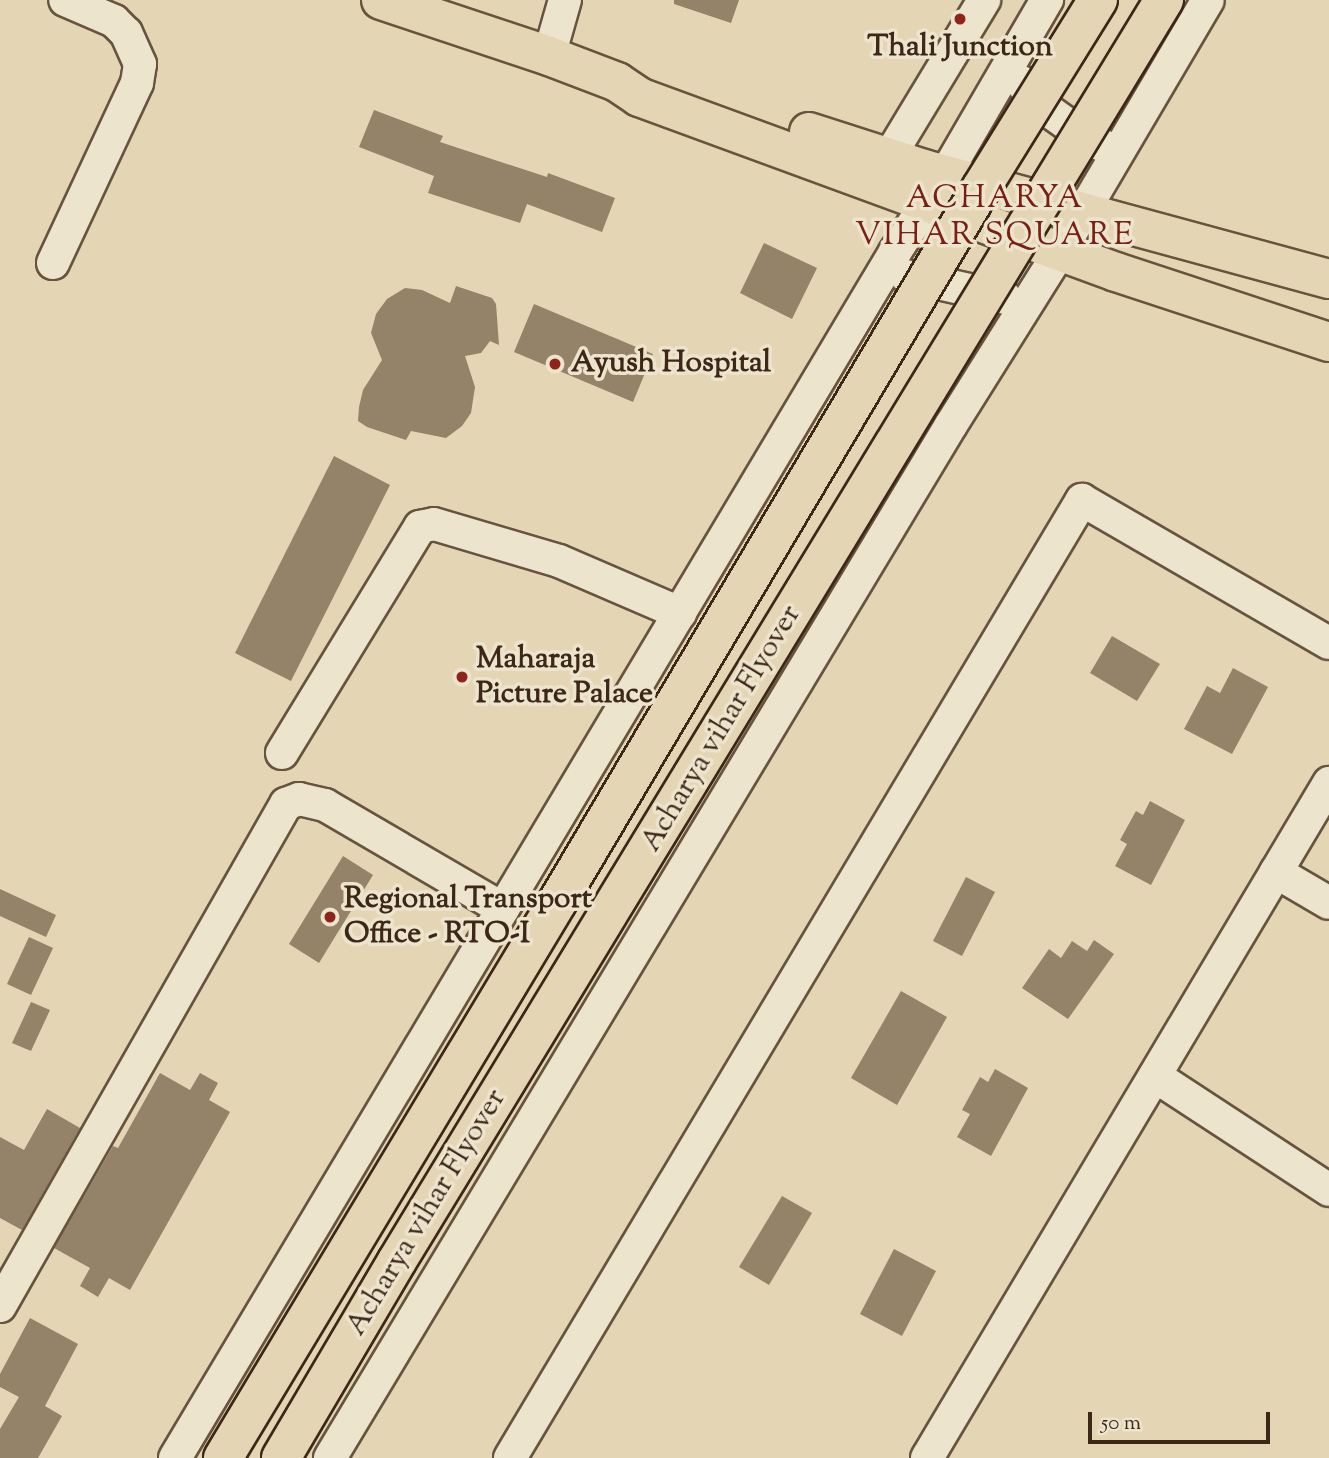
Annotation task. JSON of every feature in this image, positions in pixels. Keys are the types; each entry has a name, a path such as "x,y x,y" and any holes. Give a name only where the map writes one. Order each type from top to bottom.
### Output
{"main road":[{"path":"382,0 549,56 617,82 639,97 936,190 1060,251 1329,342"},
{"name":"Acharya vihar Flyover","path":"223,1458 580,865 979,190 1098,0"},
{"name":"Acharya vihar Flyover","path":"281,1458 397,1261 1164,0"},
{"path":"617,82 640,79 889,157 936,190 1083,210 1329,279"}],"street":[{"path":"53,263 136,83 141,64 126,33 114,21 65,0"},
{"path":"549,56 565,0"},
{"path":"889,157 984,0"},
{"path":"175,1458 880,277 936,190 1047,0"},
{"path":"330,1458 1026,302 1060,251 1208,0"},
{"path":"1020,46 1018,72 1026,90 1088,139 1118,152"},
{"path":"880,277 911,276 1026,302"},
{"path":"510,1458 1082,500 1329,643"},
{"path":"282,753 420,527 434,524 559,561 680,613"},
{"path":"927,1458 1329,783"},
{"path":"0,1306 11,1264 286,804 299,799 325,805 503,909"},
{"path":"1276,872 1329,903"},
{"path":"1155,1076 1329,1190"}],"building":[{"path":"674,0 739,0 731,23 674,4"},
{"path":"374,110 443,136 440,142 547,177 548,173 615,198 602,232 527,204 520,223 428,193 434,176 359,147"},
{"path":"764,243 817,268 792,319 740,293"},
{"path":"456,286 492,298 496,304 499,345 490,341 481,353 465,356 475,387 471,413 462,426 446,438 411,431 406,440 367,427 358,421 363,390 382,360 371,333 376,314 387,299 405,288 422,290 450,303"},
{"path":"534,304 653,354 633,402 514,352"},
{"path":"334,456 390,485 291,681 235,653"},
{"path":"1112,636 1160,664 1137,701 1090,673"},
{"path":"1233,668 1268,687 1232,754 1184,729 1207,686 1220,693"},
{"path":"1150,801 1185,820 1151,885 1115,866 1127,844 1120,840 1136,811 1143,815"},
{"path":"343,856 373,875 319,963 289,944"},
{"path":"966,877 995,892 962,956 933,941"},
{"path":"0,889 56,915 46,937 0,916"},
{"path":"29,937 53,948 31,995 7,984"},
{"path":"1094,940 1114,954 1068,1019 1022,988 1049,949 1061,958 1072,941 1087,951"},
{"path":"901,991 947,1017 897,1105 851,1078"},
{"path":"31,1002 50,1010 31,1051 12,1043"},
{"path":"995,1069 1028,1088 991,1156 957,1137 970,1114 962,1110 980,1077 988,1082"},
{"path":"160,1073 190,1090 200,1073 218,1083 209,1100 230,1112 130,1290 109,1278 98,1297 80,1286 90,1268 54,1248 113,1146 118,1148"},
{"path":"47,1109 80,1128 22,1230 0,1218 0,1137 24,1150"},
{"path":"782,1196 812,1213 769,1285 739,1267"},
{"path":"894,1249 936,1271 902,1336 860,1314"},
{"path":"30,1318 78,1344 45,1406 62,1416 38,1458 0,1458 0,1429 19,1397 0,1387 0,1374"}],"place":[{"name":"Thali Junction","path":"960,19"},
{"name":"Ayush Hospital","path":"555,364"},
{"name":"Maharaja Picture Palace","path":"462,677"},
{"name":"Regional Transport Office - RTO-I","path":"330,917"}],"district":[{"name":"ACHARYA VIHAR SQUARE","path":"995,218"}]}
